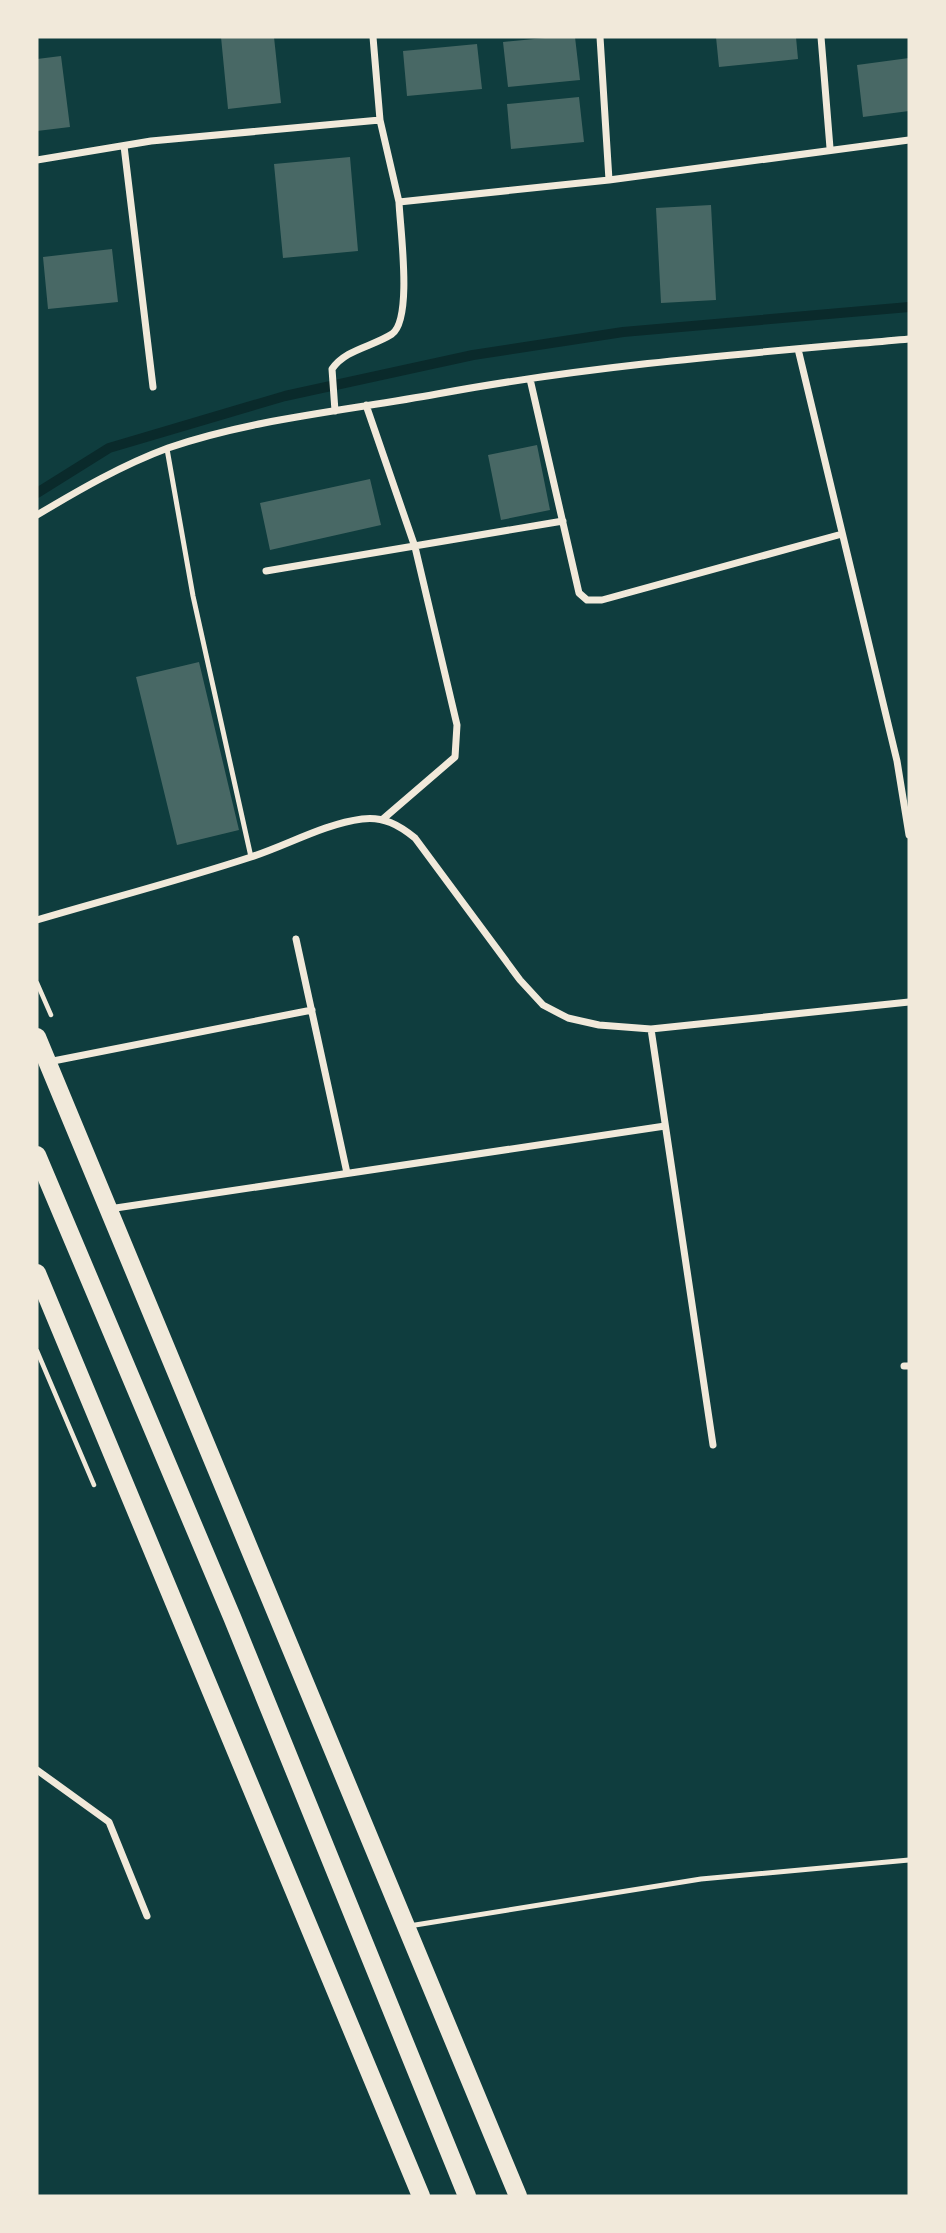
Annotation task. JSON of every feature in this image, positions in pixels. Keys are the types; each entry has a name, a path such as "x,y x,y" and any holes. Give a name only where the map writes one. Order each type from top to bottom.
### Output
{"main road":[{"path":"37,1037 518,2196"},
{"path":"37,1155 232,1617 467,2196"},
{"path":"37,1273 421,2196"}],"street":[{"path":"335,411 332,369 338,360 394,332 402,319 403,280 398,202 380,120 373,37"},
{"path":"600,37 609,180"},
{"path":"821,37 830,148"},
{"path":"37,160 124,146 380,120"},
{"path":"398,202 609,180 830,148 909,140"},
{"path":"124,146 153,387"},
{"path":"37,515 96,480 167,449 335,411 626,365 909,339"},
{"path":"798,349 897,761 909,835"},
{"path":"530,379 579,593 587,600 602,600 842,534"},
{"path":"366,405 415,547 457,725 454,757 446,767 383,819"},
{"path":"266,571 563,521"},
{"path":"37,920 251,857 362,818 383,819 403,828 415,838 520,980 543,1005 568,1018 599,1025 651,1029 909,1002"},
{"path":"296,939 347,1173"},
{"path":"48,1063 312,1010"},
{"path":"651,1029 713,1445"},
{"path":"109,1209 665,1126"},
{"path":"37,1770 109,1822 147,1916"}],"lane":[{"path":"167,449 193,596 251,857"},
{"path":"405,1926 701,1879 909,1860"}],"building":[{"path":"221,37 274,37 281,103 228,109"},
{"path":"575,37 580,80 508,87 503,42"},
{"path":"716,37 796,37 798,59 719,67"},
{"path":"477,44 482,89 407,96 403,51"},
{"path":"61,56 70,127 37,131 37,59"},
{"path":"909,58 909,111 863,117 857,65"},
{"path":"579,97 584,142 511,149 507,104"},
{"path":"350,157 358,251 283,258 274,164"},
{"path":"711,205 716,300 661,303 656,208"},
{"path":"112,249 118,302 48,309 43,257"},
{"path":"537,445 550,510 501,520 488,455"},
{"path":"370,479 381,525 270,550 260,503"},
{"path":"199,662 239,830 177,845 136,677"}],"waterway":[{"path":"37,493 109,448 285,396 473,355 623,332 909,307"}]}
